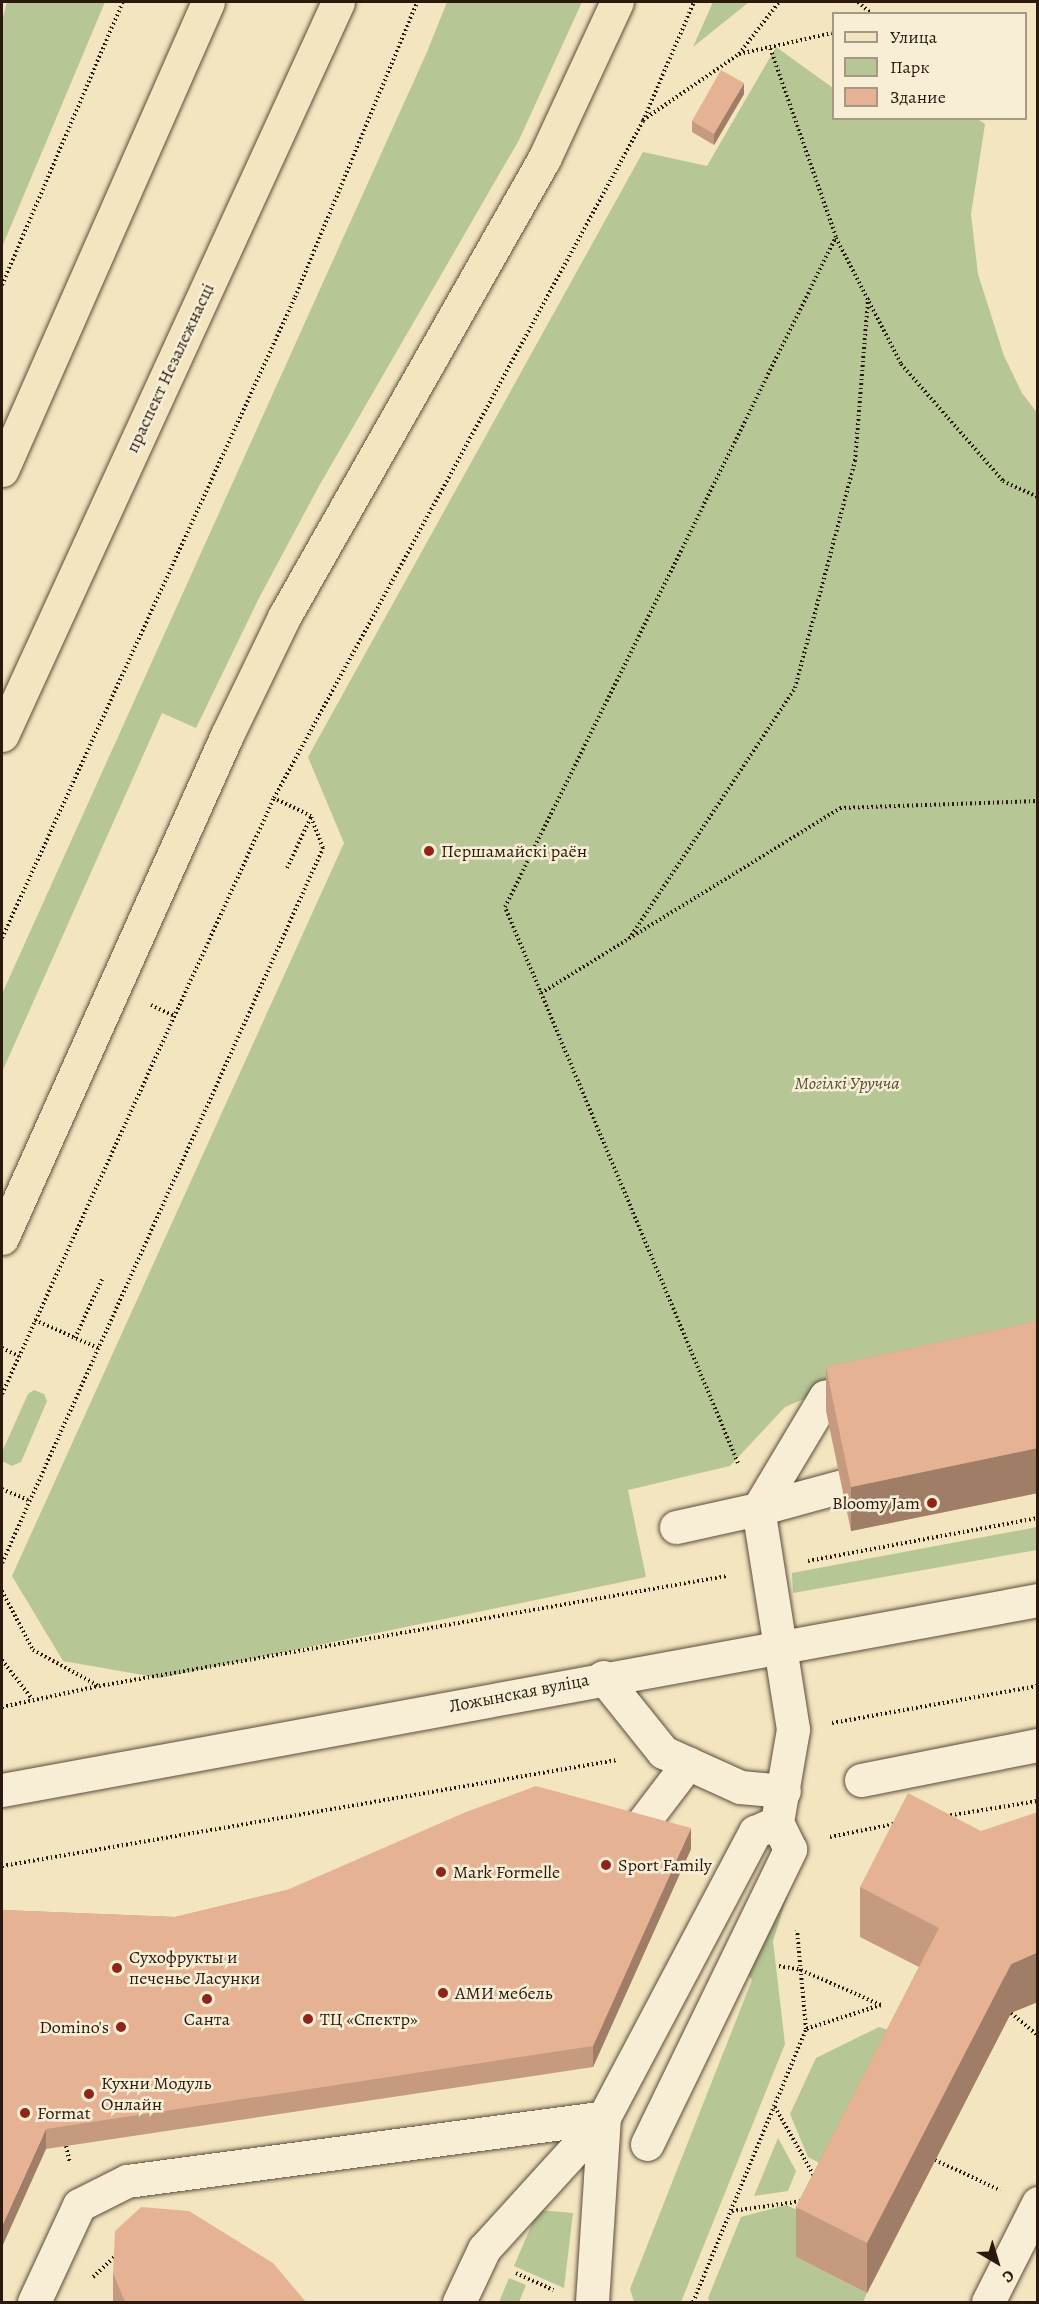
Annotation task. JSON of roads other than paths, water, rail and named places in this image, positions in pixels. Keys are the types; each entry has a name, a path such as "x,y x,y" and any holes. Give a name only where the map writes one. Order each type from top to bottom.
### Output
{"main road":[{"path":"2,471 208,2"},
{"name":"праспект Незалежнасці","path":"2,735 338,2"},
{"path":"2,1238 227,735 284,617 544,159 617,2"}],"street":[{"path":"459,2302 481,2257 604,2117 784,1791 793,1730 758,1509 825,1397 903,1379"},
{"path":"676,1527 758,1509 842,1486"},
{"name":"Ложынская вуліца","path":"2,1790 603,1677 1038,1600"},
{"path":"603,1677 675,1757 740,1786 784,1791"},
{"path":"861,1780 1038,1745"},
{"path":"634,1834 675,1757"},
{"path":"647,2144 790,1849 766,1827"},
{"path":"34,2302 79,2205 128,2181 604,2117"},
{"path":"592,2302 604,2117"},
{"path":"988,2302 1037,2204"}],"place":[{"name":"Першамайскі раён","path":"429,851"},
{"name":"Bloomy Jam","path":"932,1503"},
{"name":"Sport Family","path":"606,1865"},
{"name":"Mark Formelle","path":"441,1872"},
{"name":"Сухофрукты и печенье Ласунки","path":"117,1968"},
{"name":"АМИ мебель","path":"443,1993"},
{"name":"Санта","path":"207,1999"},
{"name":"ТЦ «Спектр»","path":"308,2019"},
{"name":"Domino's","path":"121,2027"},
{"name":"Кухни Модуль Онлайн","path":"89,2094"},
{"name":"Format","path":"25,2113"}],"park label":[{"name":"Могілкі Уручча","path":"847,1083"}]}
